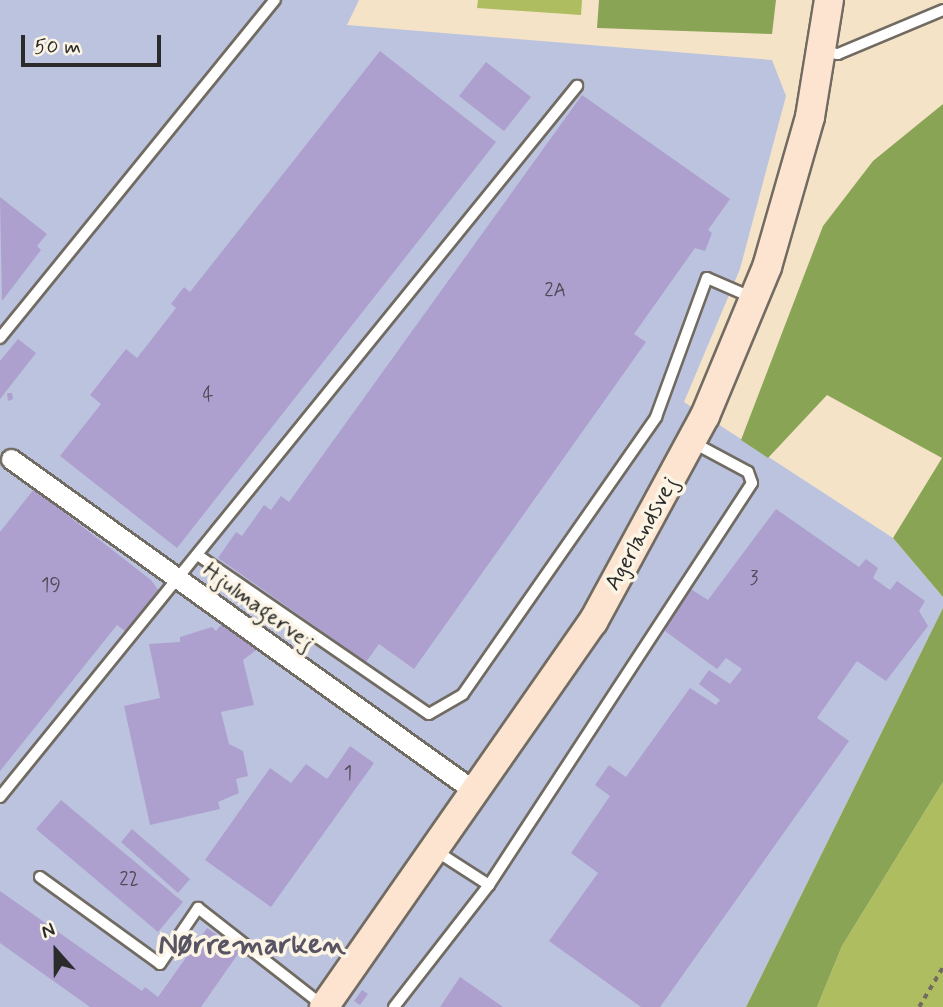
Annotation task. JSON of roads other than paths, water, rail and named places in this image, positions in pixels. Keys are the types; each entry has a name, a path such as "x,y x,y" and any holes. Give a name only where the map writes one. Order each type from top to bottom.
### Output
{"street":[{"name":"Agerlandsvej","path":"324,1007 477,793 593,622 692,442 754,298 810,117 830,0"},
{"name":"Hjulmagervej","path":"11,459 477,793"}],"lane":[{"path":"0,338 275,0"},
{"path":"821,51 838,54 943,10"},
{"path":"0,797 180,580 578,86"},
{"path":"199,556 429,714 463,694 656,417 707,278 754,298"},
{"path":"394,1007 489,885 752,484 748,472 692,442"},
{"path":"436,851 489,885"},
{"name":"Agerlandsvej","path":"40,877 160,964 198,908 324,1007"}],"district":[{"name":"Nørremarken","path":"252,945"}]}
